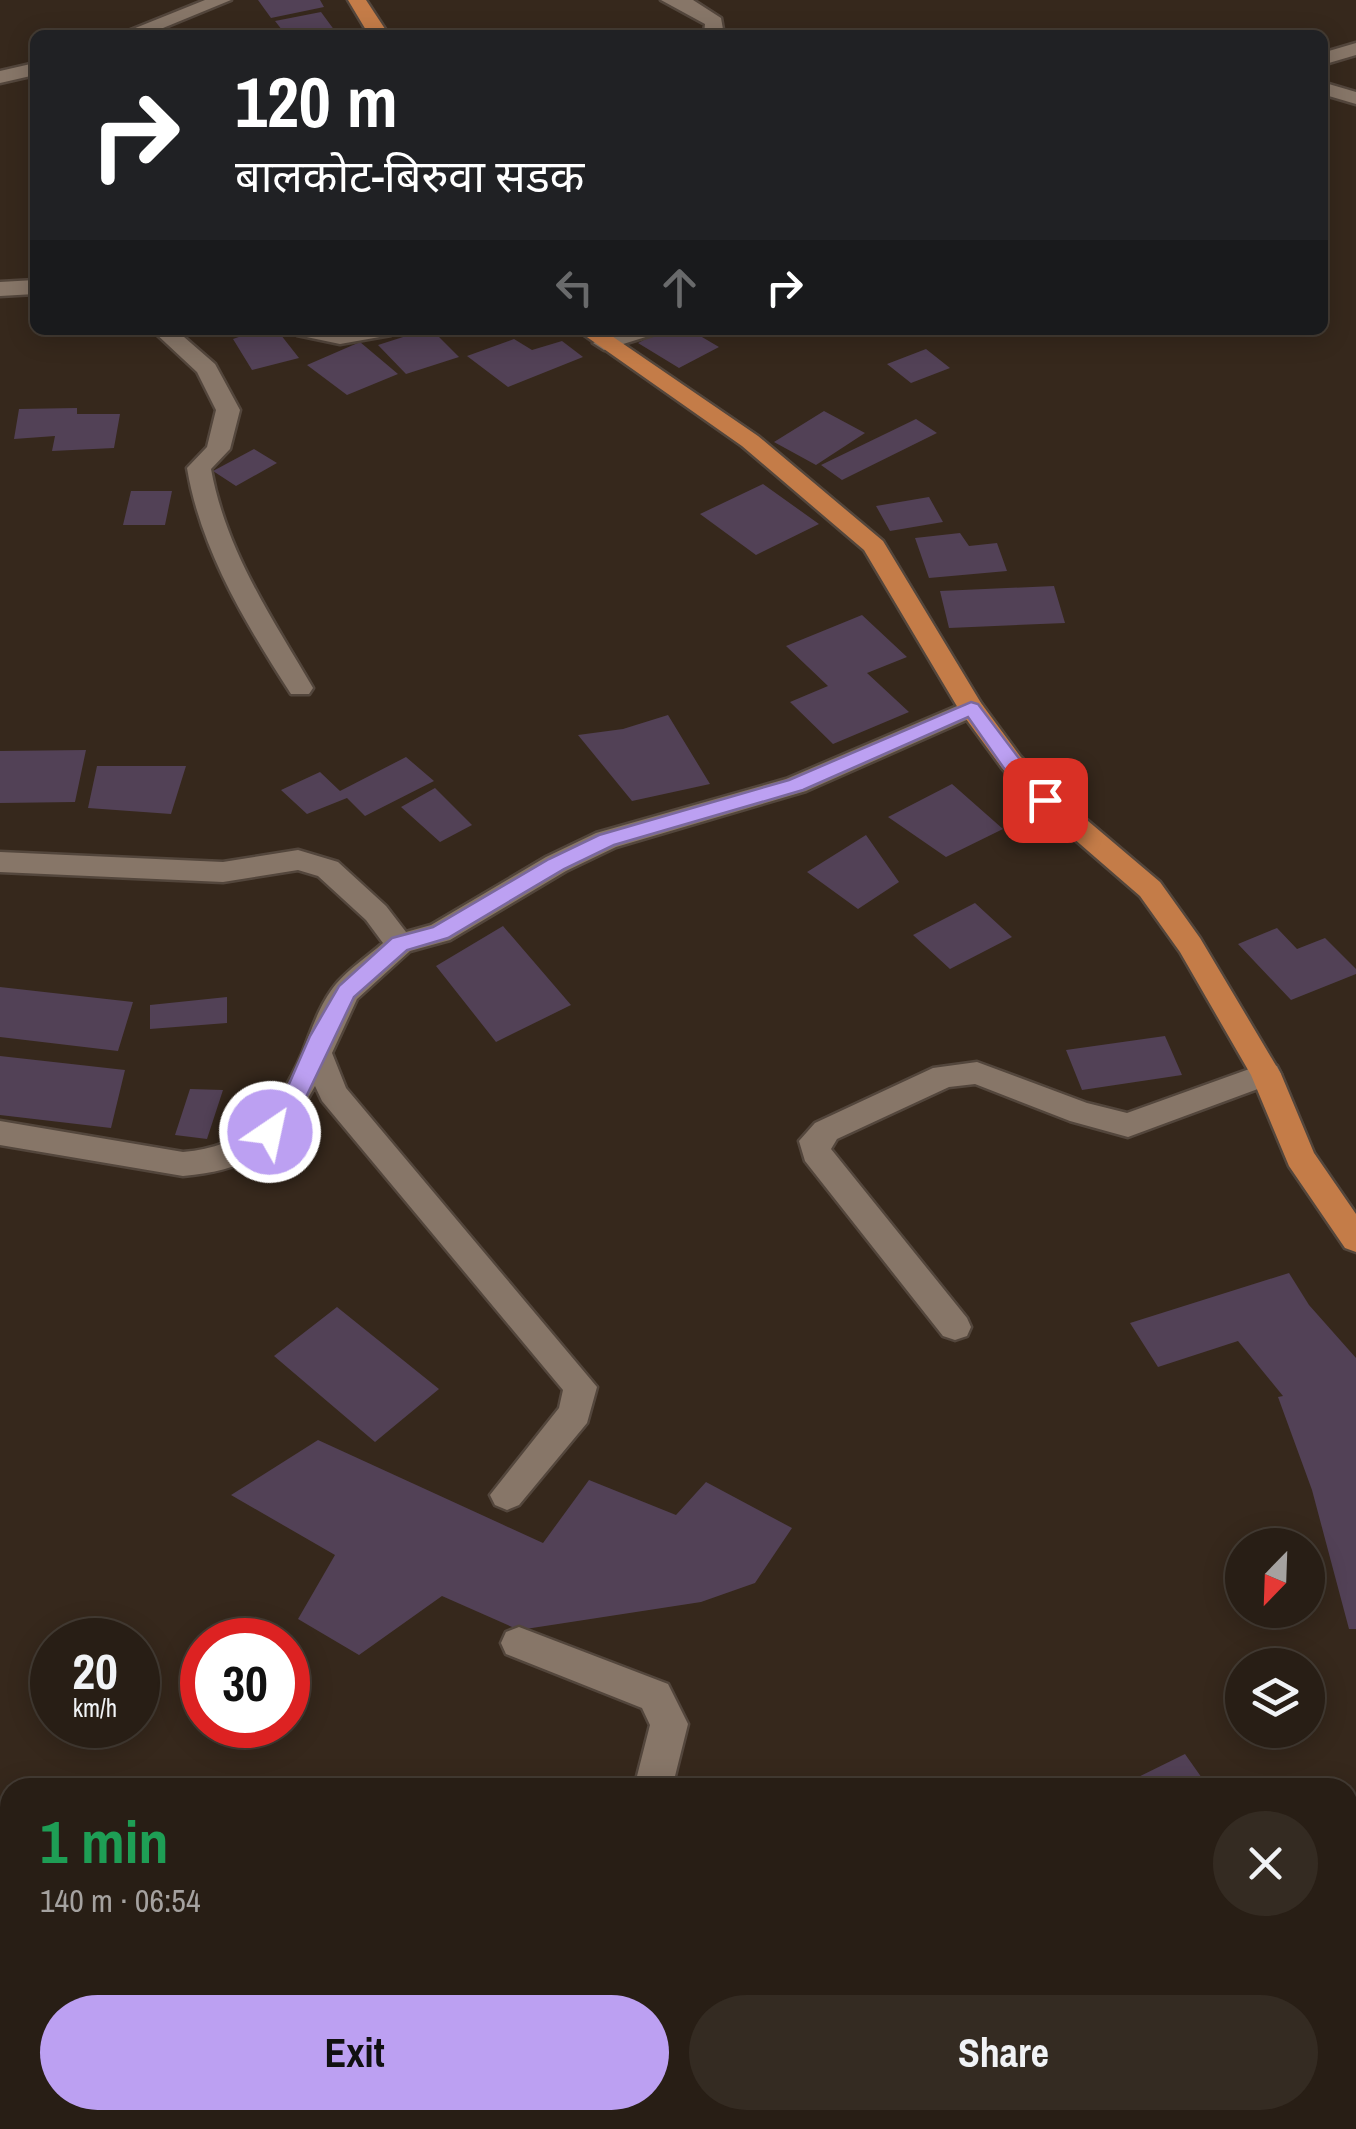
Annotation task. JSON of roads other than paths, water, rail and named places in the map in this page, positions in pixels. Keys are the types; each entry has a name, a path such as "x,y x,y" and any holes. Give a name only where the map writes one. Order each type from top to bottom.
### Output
{"main road":[{"path":"357,0 376,30"},
{"path":"596,336 750,441 874,546 971,708 1010,762 1045,800 1150,889 1200,960 1266,1074 1300,1158 1350,1220"}],"street":[{"path":"141,30 222,0"},
{"path":"670,0 686,4 714,22 714,30"},
{"path":"1328,57 1356,48"},
{"path":"0,77 30,70"},
{"path":"1328,90 1356,98"},
{"path":"0,288 30,287"},
{"path":"169,335 207,369 228,410 218,449 199,468 202,497 237,577 300,688"},
{"path":"0,1134 183,1164 209,1164 247,1151 270,1132 296,1095 346,992 400,944 440,933 556,864 606,840 796,785 971,708"},
{"path":"0,862 223,872 298,860 328,868 376,913 400,944"},
{"path":"316,1054 333,1093 357,1125 580,1388 575,1414 506,1495"},
{"path":"954,1327 816,1153 814,1141 826,1131 944,1076 976,1072 1081,1113 1128,1125 1266,1074"},
{"path":"519,1643 655,1696 669,1724 656,1778"}]}
